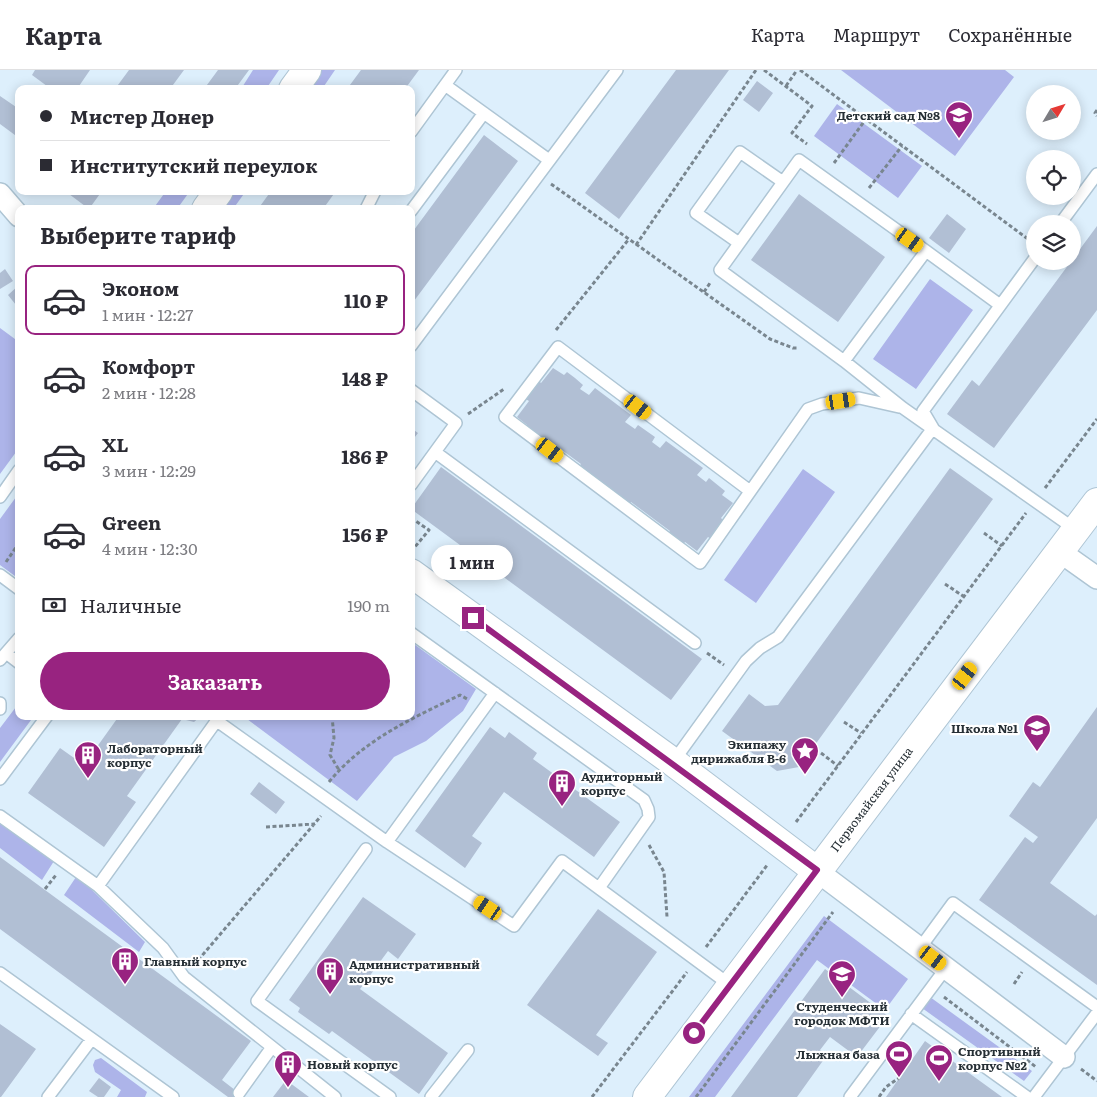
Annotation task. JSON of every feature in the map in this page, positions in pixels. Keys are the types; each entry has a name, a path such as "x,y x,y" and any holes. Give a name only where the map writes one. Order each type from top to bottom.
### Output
{"main road":[{"path":"296,85 307,70"},
{"name":"Первомайская улица","path":"647,1097 1097,502"},
{"path":"415,564 673,762 810,880"}],"street":[{"path":"0,194 15,211"},
{"path":"1068,541 1097,578"},
{"path":"810,880 920,948 1064,1057"}],"lane":[{"path":"415,126 456,70"},
{"path":"415,341 617,70"},
{"path":"445,85 549,160"},
{"path":"415,206 484,113"},
{"path":"739,242 696,213 740,152 783,182"},
{"path":"1000,305 799,160 720,270 844,361 903,408 1035,501 1068,541"},
{"path":"1067,215 1097,174"},
{"path":"844,361 926,251"},
{"path":"933,428 922,411 1026,270"},
{"path":"750,491 558,347 505,417 700,563 808,409 822,404 860,398 903,408"},
{"path":"415,393 456,423 415,480"},
{"path":"673,762 736,674 756,651 778,637 933,428"},
{"path":"435,452 695,643"},
{"path":"0,497 15,476"},
{"path":"0,575 15,586"},
{"path":"415,636 644,800 648,808 649,817 599,888"},
{"path":"15,642 3,656 15,661"},
{"path":"387,842 495,694"},
{"path":"0,703 0,709"},
{"path":"0,779 44,720"},
{"path":"98,886 218,720"},
{"path":"222,720 387,842 514,926 562,861 730,985"},
{"path":"0,816 98,886 163,948 184,977 335,1097"},
{"path":"366,849 257,1001 390,1097"},
{"path":"920,948 953,903 1097,1007"},
{"path":"850,1097 946,968"},
{"path":"0,973 173,1097"},
{"path":"1034,1097 1097,1013"},
{"path":"911,1014 1027,1097"},
{"path":"48,1097 91,1040"},
{"path":"239,1093 272,1047"},
{"path":"431,1097 468,1050"}],"path":[{"path":"636,245 756,70"},
{"path":"764,70 812,106 792,133 809,146"},
{"path":"786,86 798,70 1026,237"},
{"path":"1097,110 1095,113 1097,116"},
{"path":"841,168 834,163 866,119"},
{"path":"863,183 870,189 902,146"},
{"path":"538,175 770,339 793,348 825,347"},
{"path":"796,822 1097,419"},
{"path":"415,521 428,530 415,556"},
{"path":"984,533 1002,546"},
{"path":"5,563 15,549"},
{"path":"945,584 963,596"},
{"path":"695,643 736,674"},
{"path":"415,717 460,695 485,707"},
{"path":"332,720 334,738 330,755 339,770"},
{"path":"320,794 339,770 392,728 408,720"},
{"path":"844,722 861,733"},
{"path":"821,753 838,766"},
{"path":"184,977 332,803"},
{"path":"266,827 315,824"},
{"path":"641,829 664,872 668,922 660,934"},
{"path":"592,1097 768,864"},
{"path":"696,1097 834,913 810,880"},
{"path":"879,1097 886,1086 899,1078"}],"shaded area":[{"path":"253,70 279,70 269,85 244,85"},
{"path":"319,70 335,70 325,85 308,85"},
{"path":"841,70 1005,70 1014,77 955,156"},
{"path":"837,104 922,166 898,198 814,136"},
{"path":"163,195 187,195 180,205 156,205"},
{"path":"228,195 243,195 236,205 221,205"},
{"path":"930,279 973,310 916,389 873,359"},
{"path":"0,328 15,339 15,453 0,474"},
{"path":"803,469 835,492 756,603 724,580"},
{"path":"15,498 15,576 0,565 0,519"},
{"path":"415,645 476,689 463,711 426,741 394,757 357,801 248,720 415,720"},
{"path":"15,708 15,720 31,720 0,762 0,728"},
{"path":"0,821 54,861 42,880 0,848"},
{"path":"76,877 91,889 145,942 139,952 64,895"},
{"path":"824,916 908,979 885,1010 817,960 715,1097 689,1097"},
{"path":"930,997 1032,1071 1024,1081 922,1008"},
{"path":"101,1058 147,1092 145,1097 117,1097 121,1090 95,1072 93,1065 95,1060"}],"building":[{"path":"35,70 90,70 80,85 46,85 32,75"},
{"path":"129,70 184,70 173,85 118,85"},
{"path":"218,70 249,70 238,85 207,85"},
{"path":"361,70 419,70 408,85 350,85"},
{"path":"676,70 729,70 619,219 585,193"},
{"path":"757,81 773,93 759,112 743,100"},
{"path":"0,96 15,106 15,135 0,124"},
{"path":"484,135 518,161 415,300 415,229"},
{"path":"799,194 885,257 838,322 751,260"},
{"path":"70,195 99,195 92,205 84,205"},
{"path":"268,195 333,195 326,205 261,205"},
{"path":"947,214 966,229 949,253 929,238"},
{"path":"1097,226 1097,310 994,448 947,414 972,380 979,386 1065,270 1081,270 1081,248"},
{"path":"5,269 13,281 0,289 0,273"},
{"path":"15,289 15,304 8,295"},
{"path":"553,368 564,375 567,372 575,378 583,385 580,389 589,395 595,388 631,415 625,422 635,429 638,425 655,437 652,442 660,448 666,441 703,468 697,475 706,482 709,478 725,491 722,495 733,503 721,518 724,521 711,539 708,537 697,551 685,542 682,546 667,535 670,531 631,502 628,506 578,468 581,464 544,437 541,441 524,428 527,425 517,417 529,401 524,398 538,380 541,383"},
{"path":"441,467 702,659 671,700 415,512 415,503"},
{"path":"950,468 993,499 799,767 777,771 722,731 749,694 765,706 778,705"},
{"path":"1097,707 1097,818 1050,883 1095,916 1097,914 1097,985 979,900 1025,837 1033,843 1038,837 1009,816 1033,782 1040,787"},
{"name":"Лабораторный корпус","path":"116,720 181,720 127,796 136,802 104,847 28,793 60,748 84,765"},
{"name":"Аудиторный корпус","path":"490,727 505,738 509,732 537,753 533,759 620,822 594,857 504,792 472,836 482,843 465,868 415,831"},
{"path":"259,782 285,802 276,814 250,794"},
{"name":"Главный корпус","path":"0,857 251,1041 222,1080 244,1097 228,1097 0,929"},
{"name":"Административный корпус","path":"363,897 416,934 398,959 388,951 360,989 448,1053 419,1094 332,1031 329,1034 298,1012 300,1008 289,1000"},
{"path":"598,909 657,952 596,1035 608,1043 598,1056 527,1005"},
{"path":"825,969 888,1016 857,1057 830,1037 820,1050 827,1055 797,1097 731,1097"},
{"path":"0,1024 36,1049 1,1097 0,1097"},
{"name":"Спортивный корпус №2","path":"925,1041 962,1068 1002,1097 886,1097"},
{"path":"99,1078 111,1087 104,1097 98,1097 89,1091"},
{"name":"Новый корпус","path":"286,1080 309,1097 273,1097"}],"place":[{"name":"Детский сад №8","path":"959,139"},
{"name":"Школа №1","path":"1037,752"},
{"name":"Экипажу дирижабля В-6","path":"805,775"},
{"name":"Лабораторный корпус","path":"88,779"},
{"name":"Аудиторный корпус","path":"562,807"},
{"name":"Главный корпус","path":"125,985"},
{"name":"Административный корпус","path":"330,995"},
{"name":"Студенческий городок МФТИ","path":"842,998"},
{"name":"Лыжная база","path":"899,1078"},
{"name":"Спортивный корпус №2","path":"939,1082"},
{"name":"Новый корпус","path":"288,1088"}],"route":[{"path":"473,618 673,762 817,870 694,1033"}]}
